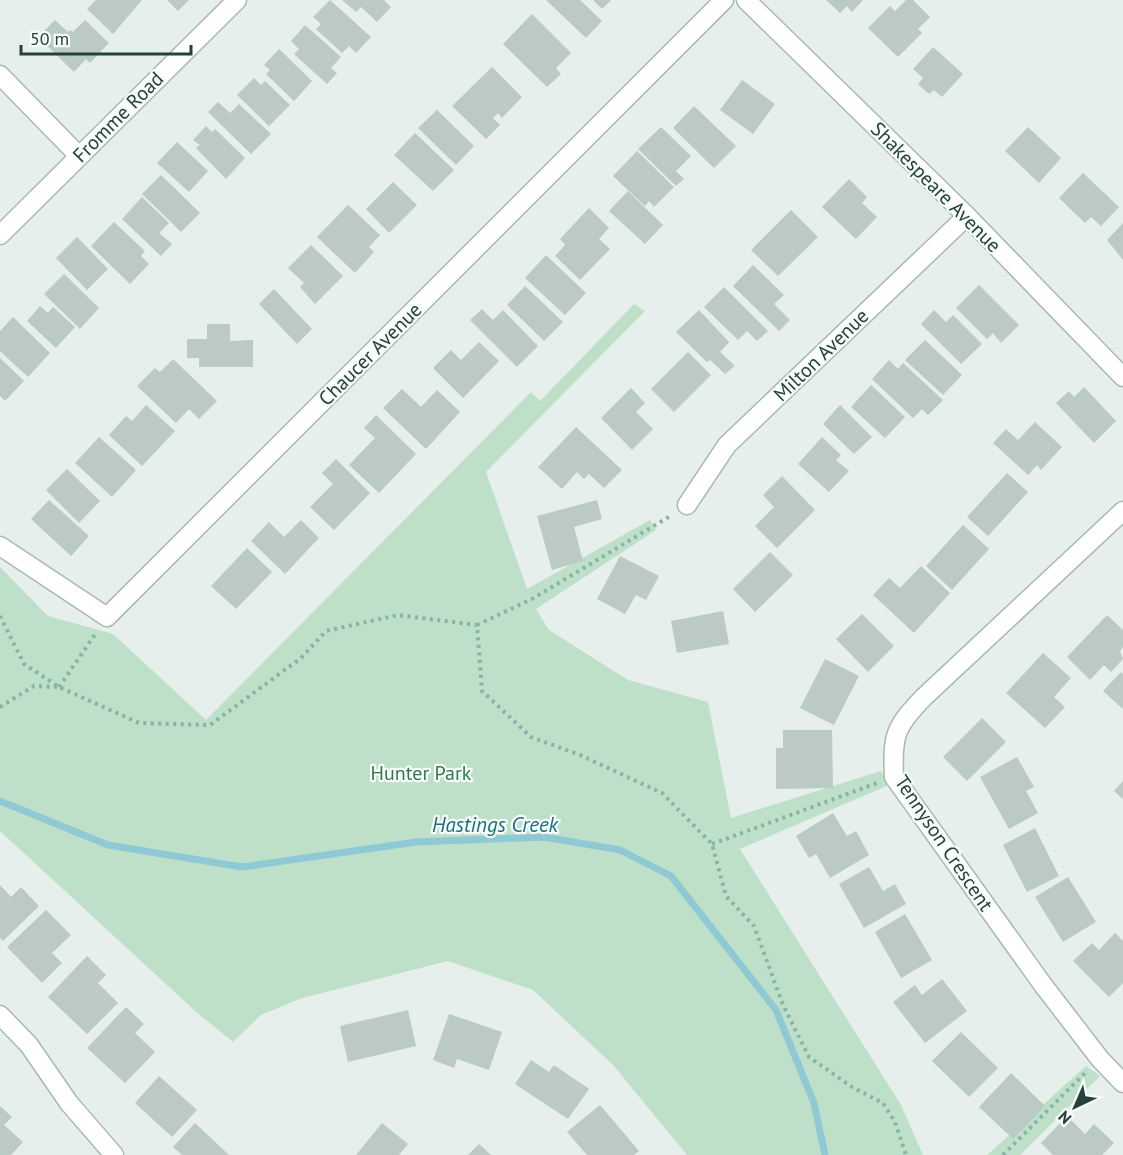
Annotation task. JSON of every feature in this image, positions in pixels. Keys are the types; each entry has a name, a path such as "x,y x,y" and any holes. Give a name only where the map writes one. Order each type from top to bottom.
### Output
{"street":[{"name":"Fromme Road","path":"0,235 237,0"},
{"name":"Chaucer Avenue","path":"107,617 724,0"},
{"name":"Shakespeare Avenue","path":"746,0 967,216 1123,377"},
{"path":"0,75 78,156"},
{"name":"Milton Avenue","path":"687,505 727,445 967,216"},
{"name":"Tennyson Crescent","path":"1123,510 900,722 893,748 894,777 1043,985 1100,1059 1123,1083"},
{"path":"0,546 107,617"},
{"path":"0,1015 28,1045 69,1103 114,1155"}],"path":[{"path":"0,616 24,664 59,687 139,723 210,725 301,658 326,631 398,615 477,625 532,599 687,505"},
{"path":"59,687 107,617"},
{"path":"477,625 482,692 531,737 580,755 662,793 712,844 726,896 754,926 783,1005 810,1058 852,1087 883,1103 895,1122 906,1155"},
{"path":"0,707 34,687 59,687"},
{"path":"712,844 894,777"},
{"path":"1003,1155 1100,1059"}],"green space":[{"name":"Hunter Park","path":"634,304 645,311 486,472 527,589 650,520 656,530 536,609 549,630 628,680 708,702 731,818 881,771 889,785 740,849 901,1105 923,1155 687,1155 613,1065 533,990 448,961 299,999 261,1015 233,1042 194,1010 0,831 0,567 48,616 113,634 206,720 531,392 540,401"},
{"path":"1086,1066 1100,1076 1020,1155 987,1155"}],"building":[{"path":"96,0 142,0 113,34 87,9"},
{"path":"167,0 189,0 178,11"},
{"path":"330,0 371,37 356,53 349,46 342,53 316,29 321,24 313,17"},
{"path":"342,0 384,0 391,7 377,22 361,7 356,12"},
{"path":"546,0 580,0 602,21 586,38"},
{"path":"593,0 611,0 602,9"},
{"path":"826,0 863,0 852,12 847,6 840,13"},
{"path":"906,0 913,0 930,17 918,29 922,33 898,57 868,28 890,6 895,11"},
{"path":"532,14 571,53 556,68 561,74 547,87 503,44"},
{"path":"55,20 68,32 70,30 73,32 85,20 109,43 90,63 86,59 74,72 38,37"},
{"path":"305,25 341,57 331,68 337,73 327,84 294,54 299,49 291,41"},
{"path":"933,47 963,74 942,97 934,90 929,94 918,84 923,78 913,69"},
{"path":"279,49 312,81 294,101 266,74 270,70 264,65"},
{"path":"492,67 522,97 502,118 498,113 493,118 500,125 486,139 452,106"},
{"path":"254,78 261,85 265,81 290,105 269,126 237,95"},
{"path":"742,80 775,104 753,134 720,110"},
{"path":"218,102 230,113 239,104 271,134 251,154 208,112"},
{"path":"694,106 736,146 714,168 673,128"},
{"path":"437,110 474,146 456,165 418,128"},
{"path":"206,126 212,132 215,129 245,158 226,179 196,148 200,145 193,140"},
{"path":"661,127 691,156 676,171 684,179 676,186 638,149"},
{"path":"1028,127 1061,158 1039,183 1005,151"},
{"path":"415,133 454,170 433,191 394,155"},
{"path":"177,142 208,171 189,192 157,163"},
{"path":"637,151 674,187 654,207 649,201 645,206 613,176"},
{"path":"1083,173 1119,207 1101,226 1091,217 1085,223 1059,198"},
{"path":"161,175 200,213 181,232 142,194"},
{"path":"849,179 867,197 862,203 877,217 856,239 822,207"},
{"path":"393,182 417,205 389,233 366,209"},
{"path":"628,191 663,225 645,244 609,211"},
{"path":"142,197 169,223 159,233 172,244 161,256 122,219"},
{"path":"348,205 380,235 369,247 374,252 355,273 317,237"},
{"path":"589,208 609,228 599,239 610,249 580,280 555,256 565,245 560,239"},
{"path":"791,210 818,237 778,276 751,250"},
{"path":"114,222 145,251 141,256 149,264 130,284 91,246"},
{"path":"1123,223 1123,260 1107,240"},
{"path":"77,237 108,269 87,290 56,258"},
{"path":"311,245 343,276 315,304 300,287 304,283 288,268"},
{"path":"546,255 586,293 565,315 525,278"},
{"path":"753,265 784,295 774,304 790,320 779,331 733,286"},
{"path":"64,274 99,308 80,329 44,294"},
{"path":"979,285 1019,325 1001,343 993,333 987,339 956,308"},
{"path":"525,286 563,322 544,341 507,305"},
{"path":"724,287 768,331 757,341 747,331 738,340 704,307"},
{"path":"274,289 312,329 297,344 259,304"},
{"path":"40,306 48,313 53,307 75,327 56,348 27,321"},
{"path":"482,309 493,320 503,310 538,346 517,367 470,320"},
{"path":"699,310 729,342 720,352 735,366 725,374 710,360 707,362 676,332"},
{"path":"934,310 946,322 953,315 982,344 961,364 921,324"},
{"path":"13,317 50,353 28,377 0,351 0,331"},
{"path":"207,324 230,324 230,341 253,340 253,367 199,367 199,358 187,358 187,339 207,339"},
{"path":"925,340 962,375 943,395 905,360"},
{"path":"479,342 499,361 463,398 433,368 451,350 461,360"},
{"path":"688,352 711,375 674,412 651,389"},
{"path":"0,358 24,381 5,401 0,396"},
{"path":"173,359 217,401 199,419 189,409 176,423 137,386 155,368 160,372"},
{"path":"889,360 898,369 903,363 943,400 928,415 922,409 913,418 872,379"},
{"path":"871,385 905,417 885,438 851,407"},
{"path":"1084,387 1116,421 1094,443 1056,403 1069,391 1074,397"},
{"path":"631,388 645,403 636,412 653,429 632,450 601,418"},
{"path":"402,389 421,407 437,390 460,412 426,449 383,408"},
{"path":"146,405 175,431 142,466 109,435 126,416 132,421"},
{"path":"840,405 872,437 854,454 823,424"},
{"path":"376,415 416,454 379,493 349,465 375,438 364,428"},
{"path":"1035,422 1062,447 1041,470 1037,465 1028,475 993,443 1006,429 1018,440"},
{"path":"576,427 622,470 604,488 589,474 584,479 577,472 562,489 538,467"},
{"path":"99,437 136,470 112,497 75,463"},
{"path":"822,437 841,455 836,460 849,471 829,492 798,464"},
{"path":"336,459 370,493 334,530 310,507 333,484 322,473"},
{"path":"67,469 100,501 79,523 46,490"},
{"path":"1007,473 1028,492 988,536 967,517"},
{"path":"782,476 815,510 777,548 755,526 774,507 763,495"},
{"path":"49,500 89,536 71,556 31,519"},
{"path":"597,500 602,519 574,527 583,561 552,570 537,516"},
{"path":"301,520 319,538 285,574 251,541 269,522 284,537"},
{"path":"963,525 989,549 952,590 926,566"},
{"path":"247,548 272,572 236,609 211,586"},
{"path":"770,552 793,575 755,612 733,589"},
{"path":"620,556 659,576 646,600 636,595 625,614 597,599"},
{"path":"921,566 950,593 914,633 873,595 889,578 900,588"},
{"path":"723,611 729,644 677,653 671,621"},
{"path":"862,614 894,646 868,672 836,639"},
{"path":"1107,615 1123,630 1123,647 1120,651 1123,659 1111,672 1104,665 1090,680 1067,657"},
{"path":"1043,653 1071,678 1054,697 1065,707 1045,728 1006,693"},
{"path":"825,659 859,676 834,725 800,708"},
{"path":"1121,672 1123,674 1123,709 1103,691"},
{"path":"982,718 1006,742 967,781 943,757"},
{"path":"783,730 832,730 833,788 776,789 776,748 783,748"},
{"path":"1017,757 1034,787 1026,791 1038,813 1009,829 980,777"},
{"path":"1123,781 1123,799 1114,791"},
{"path":"833,813 847,836 856,831 869,855 830,878 816,854 809,858 796,836"},
{"path":"1035,828 1059,876 1027,892 1003,845"},
{"path":"869,867 883,891 895,884 906,904 864,928 839,884"},
{"path":"1068,877 1096,922 1063,942 1035,897"},
{"path":"0,885 11,897 21,887 39,906 3,941 0,938"},
{"path":"46,910 71,935 52,953 62,963 42,983 7,947"},
{"path":"905,914 932,960 901,978 875,932"},
{"path":"1115,933 1123,941 1123,983 1109,997 1073,961 1092,943 1099,950"},
{"path":"87,956 106,975 98,983 118,1003 87,1034 48,997"},
{"path":"942,979 967,1011 925,1043 893,1002 915,985 922,995"},
{"path":"126,1007 144,1024 135,1033 155,1052 125,1083 87,1048"},
{"path":"408,1010 416,1046 348,1062 340,1026"},
{"path":"449,1014 502,1032 489,1070 457,1059 454,1068 433,1060"},
{"path":"961,1032 998,1068 969,1097 932,1061"},
{"path":"531,1060 549,1072 554,1065 589,1089 568,1119 515,1084"},
{"path":"1011,1073 1045,1106 1013,1139 979,1107"},
{"path":"159,1076 197,1110 172,1137 135,1103"},
{"path":"600,1105 639,1151 634,1155 587,1155 567,1132"},
{"path":"0,1106 12,1117 4,1125 23,1142 11,1155 0,1155"},
{"path":"1067,1116 1085,1134 1094,1124 1114,1143 1102,1155 1053,1155 1041,1143"},
{"path":"195,1123 229,1155 182,1155 173,1147"},
{"path":"382,1123 408,1144 399,1155 356,1155"},
{"path":"479,1144 491,1155 468,1155"}],"waterway":[{"name":"Hastings Creek","path":"0,801 108,845 242,867 416,842 544,837 620,850 671,876 776,1010 814,1103 825,1155"}]}
